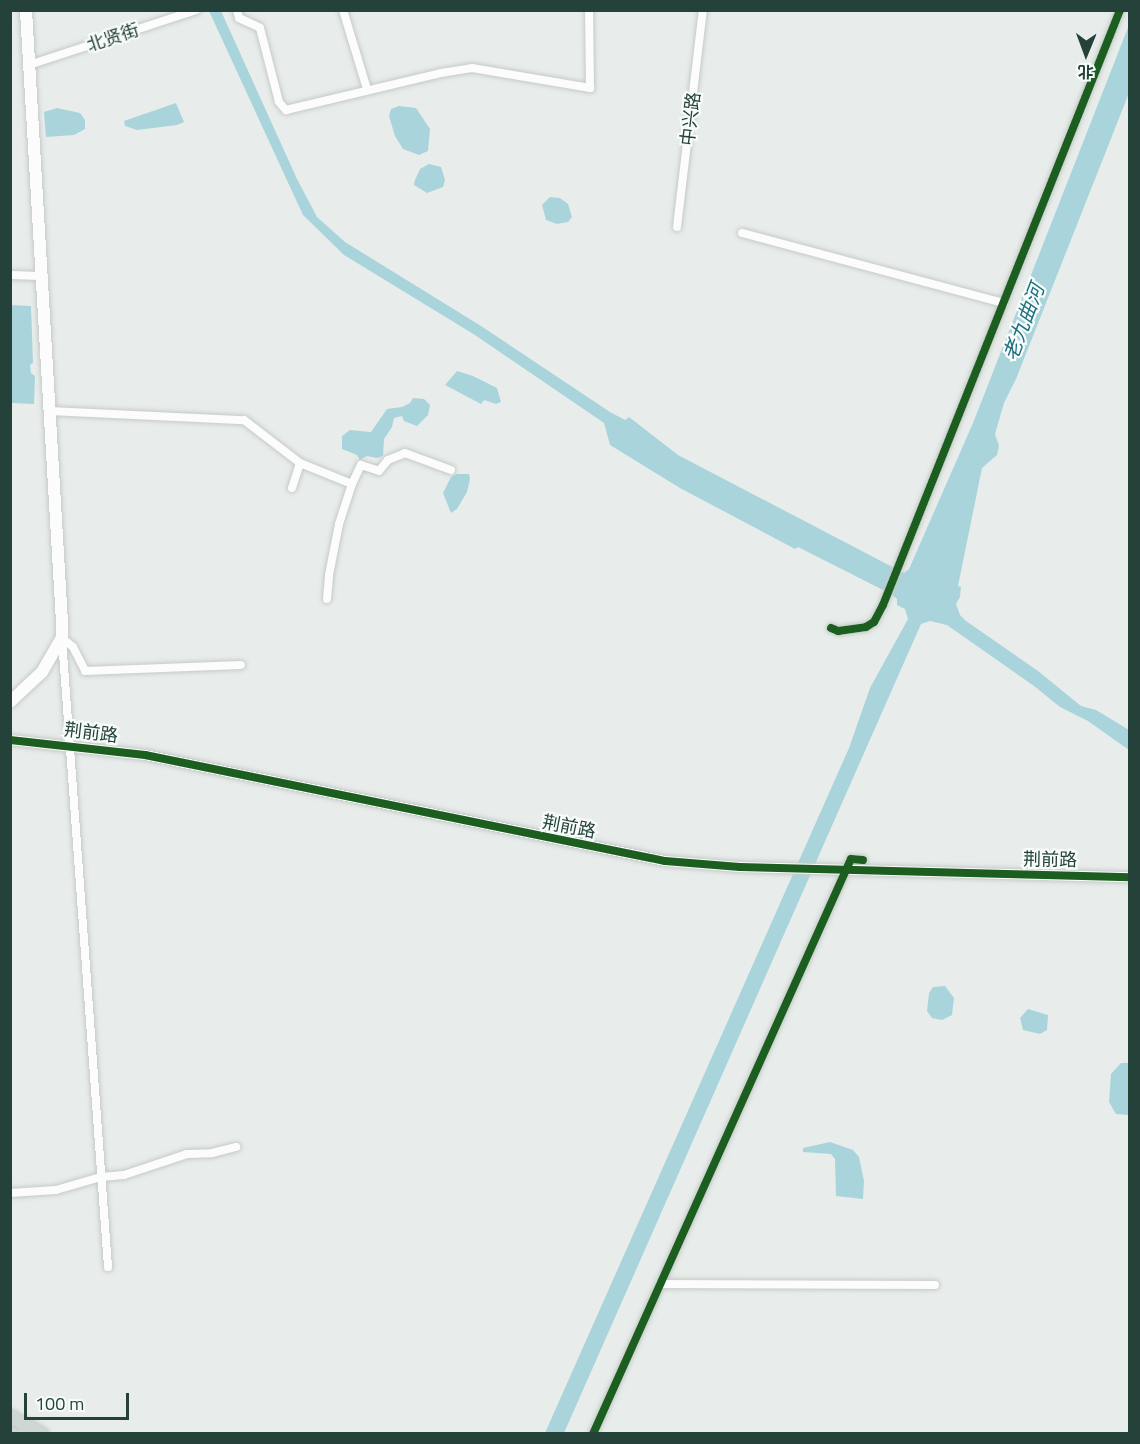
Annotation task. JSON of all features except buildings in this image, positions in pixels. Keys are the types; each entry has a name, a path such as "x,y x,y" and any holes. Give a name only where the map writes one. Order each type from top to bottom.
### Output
{"main road":[{"path":"10,702 42,672 62,638 26,10"},
{"path":"10,1416 42,1434"}],"street":[{"name":"北贤街","path":"29,65 196,10"},
{"path":"237,10 239,18 260,28 279,102 286,110 367,89 472,68 590,88 589,10"},
{"path":"343,10 367,89"},
{"name":"中兴路","path":"677,227 704,10"},
{"path":"831,628 838,631 866,627 874,622 887,596 1120,10"},
{"path":"742,233 1004,303"},
{"path":"10,275 41,276"},
{"path":"50,411 244,420 300,463 352,484"},
{"path":"327,599 329,575 341,517 361,465 379,471 388,460 405,453 451,470"},
{"path":"292,488 300,463"},
{"path":"62,638 73,647 85,671 241,665"},
{"path":"62,638 108,1267"},
{"name":"荆前路","path":"10,740 144,755 665,861 740,867 1130,877"},
{"path":"593,1434 851,859 863,860"},
{"path":"10,1193 56,1190 101,1177 124,1175 188,1154 212,1153 236,1147"},
{"path":"660,1284 935,1285"}],"water":[{"name":"老九曲河","path":"209,11 221,11 297,179 317,217 345,242 481,326 610,412 625,420 629,417 678,455 904,573 909,569 973,423 1129,25 1129,93 1016,379 1004,403 995,434 999,446 997,455 982,468 958,586 961,587 960,597 956,604 960,615 966,621 1038,671 1081,706 1096,710 1129,730 1129,750 1088,721 1060,707 947,625 930,621 921,624 564,1433 545,1433 849,748 870,688 908,619 905,609 897,605 897,599 891,594 798,547 795,549 680,488 610,445 604,423 475,335 344,255 303,215"},
{"path":"176,103 184,122 137,130 125,126 124,121"},
{"path":"399,106 416,108 430,129 428,151 419,155 403,149 395,136 389,116 391,109"},
{"path":"57,108 80,113 85,120 85,129 74,135 46,137 44,112"},
{"path":"429,164 441,167 445,180 443,187 427,193 414,185 420,169"},
{"path":"550,197 560,198 568,204 572,217 568,222 557,224 546,220 542,205"},
{"path":"11,305 31,306 33,363 30,365 31,373 35,376 34,404 11,403"},
{"path":"457,371 497,388 501,402 496,404 484,400 481,404 445,385"},
{"path":"413,398 424,399 430,405 428,415 417,426 404,421 402,416 394,418 392,427 384,439 383,456 377,458 367,456 360,460 357,455 342,449 342,436 350,430 371,432 387,409 402,407 410,403"},
{"path":"456,474 469,474 470,479 467,492 457,509 451,513 443,493 451,477"},
{"path":"945,986 954,998 952,1015 942,1020 932,1018 927,1011 929,993 933,987"},
{"path":"1028,1009 1048,1015 1047,1030 1040,1034 1023,1030 1020,1018"},
{"path":"1121,1063 1129,1063 1129,1115 1116,1114 1109,1102 1111,1074"},
{"path":"830,1142 853,1150 859,1157 864,1181 863,1199 836,1196 835,1159 831,1154 803,1152 803,1148"}],"cycle path":[{"path":"831,628 838,631 866,627 874,622 883,605 1120,10"},
{"path":"10,740 145,755 665,861 740,867 1130,877"},
{"path":"593,1434 851,859 863,860"}]}
